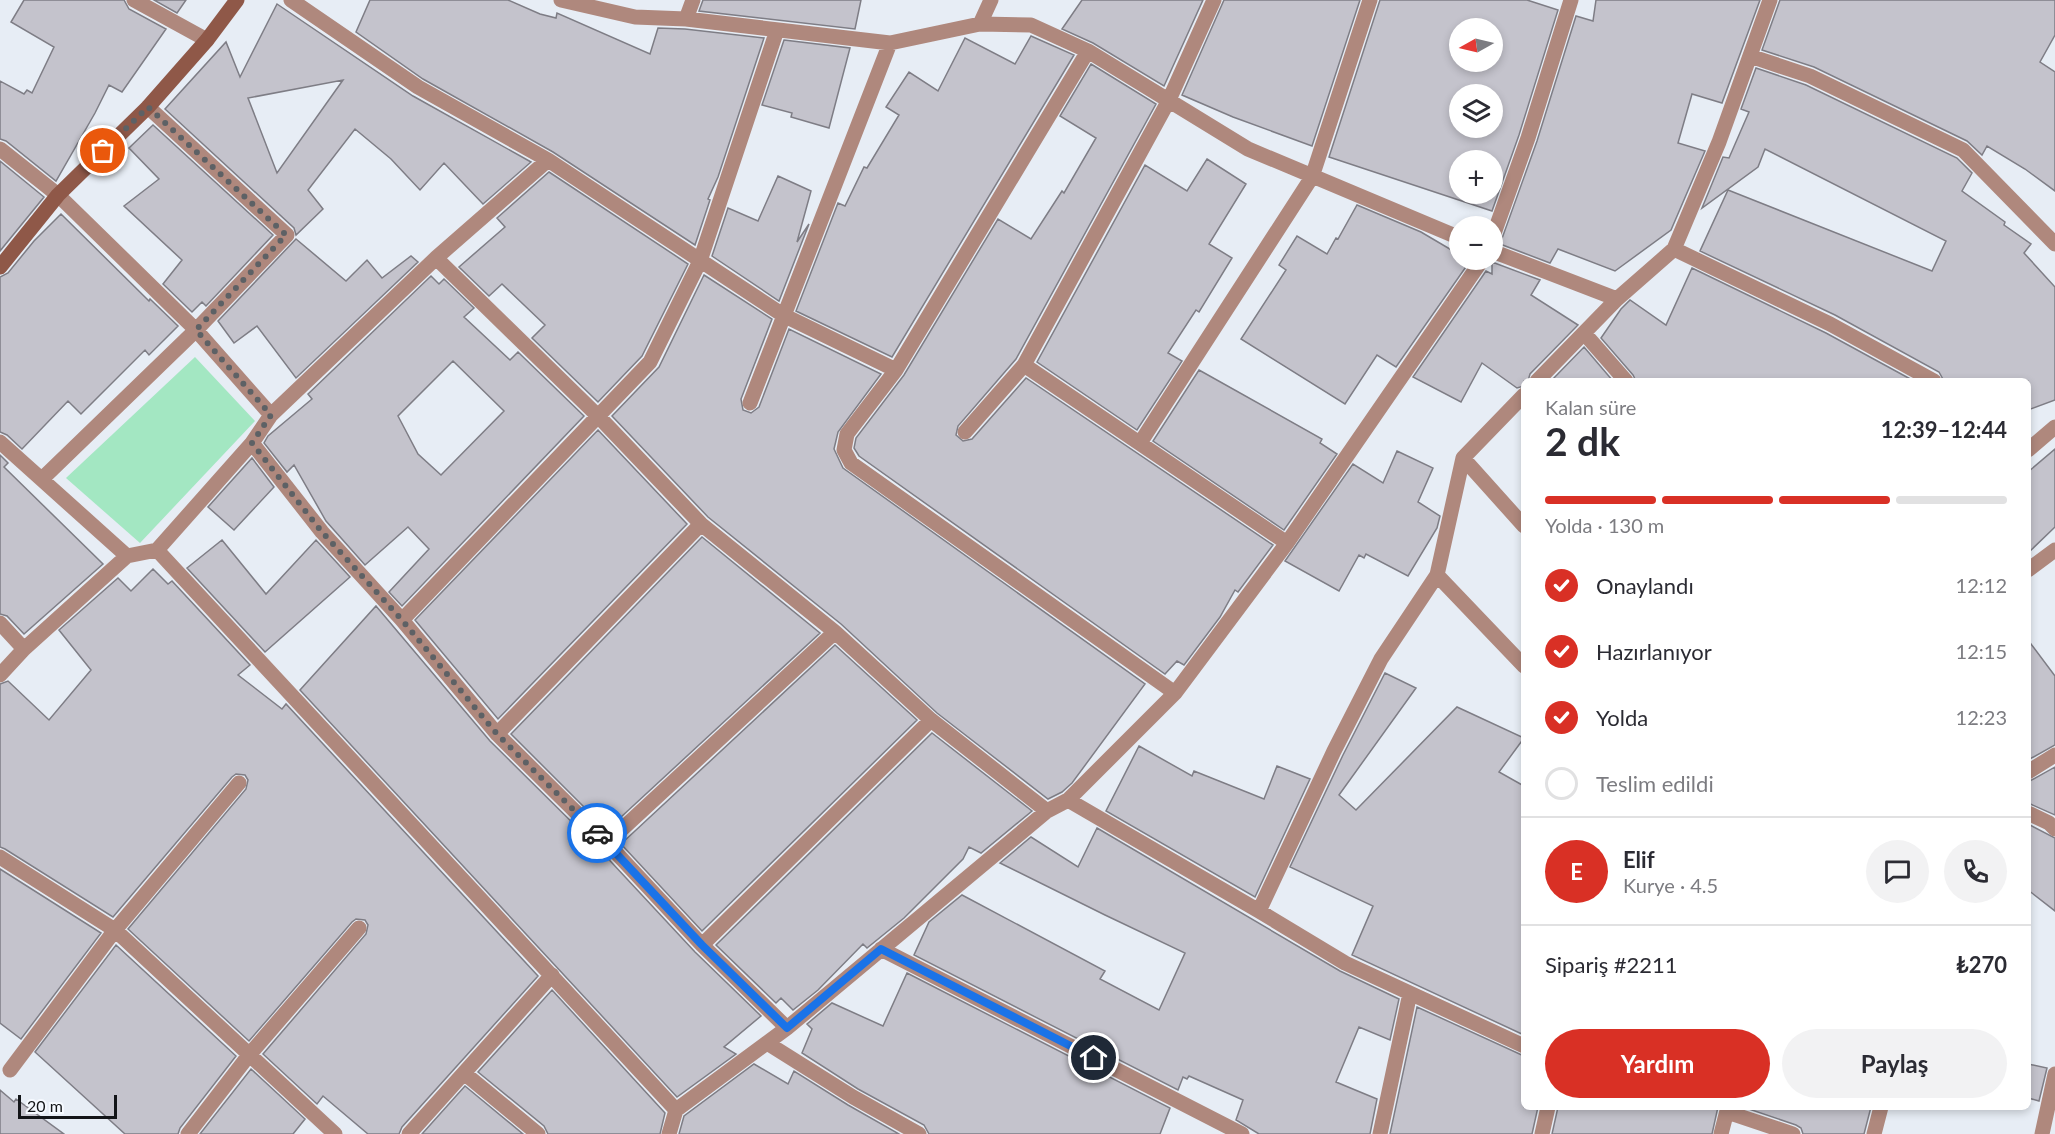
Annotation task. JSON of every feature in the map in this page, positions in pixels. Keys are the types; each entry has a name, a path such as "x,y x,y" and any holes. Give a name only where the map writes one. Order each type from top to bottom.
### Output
{"main road":[{"path":"0,267 58,195 148,107 207,40 237,0"}],"street":[{"path":"134,0 207,40"},
{"path":"291,0 418,87 548,160 783,315 896,370"},
{"path":"561,0 635,17 686,19 890,43 980,24 1031,25 1088,51 1248,149 1449,233"},
{"path":"686,19 693,0"},
{"path":"980,24 991,0"},
{"path":"965,432 1024,365 1169,100 1214,0"},
{"path":"1140,443 1312,177 1370,0"},
{"path":"1500,216 1528,138 1571,0"},
{"path":"1541,378 1617,299 1674,249 1719,142 1770,0"},
{"path":"402,620 650,363 700,261 777,30"},
{"path":"750,403 890,43"},
{"path":"1088,51 896,370 847,434 843,450 851,463 1175,693"},
{"path":"1750,56 1810,76 1963,150 2055,244"},
{"path":"42,479 196,330 286,235 148,107"},
{"path":"0,149 58,195 196,330 271,415"},
{"path":"0,675 24,649 127,556 157,550 252,443 271,415 436,258 548,160"},
{"path":"1674,249 1830,324 1929,378"},
{"path":"1503,255 1617,299"},
{"path":"436,258 599,417 701,524 835,632 931,720 1047,811"},
{"path":"669,1134 676,1110 787,1028 1047,811 1068,800 1175,693 1287,543 1475,270"},
{"path":"1584,333 1623,378"},
{"path":"1024,365 1287,543"},
{"path":"1259,911 1381,659 1437,575 1463,458 1521,398"},
{"path":"2031,446 2055,427"},
{"path":"0,442 127,556"},
{"path":"252,443 322,532 402,620 497,734 607,843 702,945 787,1028"},
{"path":"1463,458 1521,523"},
{"path":"497,734 701,524"},
{"path":"157,550 676,1110"},
{"path":"2031,568 2055,550"},
{"path":"1437,575 1521,663"},
{"path":"0,623 24,649"},
{"path":"607,843 835,632"},
{"path":"702,945 931,720"},
{"path":"2031,770 2055,755"},
{"path":"10,1070 115,930 239,783"},
{"path":"1068,800 1345,963 1521,1045"},
{"path":"2031,814 2053,824"},
{"path":"0,857 115,930 335,1134"},
{"path":"189,1134 249,1055 359,928"},
{"path":"881,949 1242,1134"},
{"path":"409,1134 552,975"},
{"path":"1380,1134 1410,993"},
{"path":"767,1043 919,1134"},
{"path":"464,1073 538,1134"},
{"path":"2042,1134 2055,1074"},
{"path":"1542,1134 1547,1110"},
{"path":"1721,1134 1727,1110"},
{"path":"1730,1110 1793,1134"},
{"path":"1874,1134 1880,1110"}],"green space":[{"path":"195,357 255,421 140,543 66,478"}],"building":[{"path":"24,0 124,0 129,9 166,29 122,92 109,85 56,181 6,141 0,139 0,81 24,94 27,90 32,93 54,47 11,22"},
{"path":"154,0 186,0 177,13"},
{"path":"370,0 508,0 540,14 556,18 557,13 650,54 658,28 764,38 718,177 708,199 710,200 695,245 553,152 423,79 356,32"},
{"path":"703,0 861,0 855,29 699,11"},
{"path":"1082,0 1203,0 1164,86 1093,43 1062,29"},
{"path":"1224,0 1360,0 1312,146 1233,117 1182,95"},
{"path":"1380,0 1527,0 1558,10 1503,180 1503,150 1449,150 1449,197 1329,157"},
{"path":"1596,0 1760,0 1722,103 1692,94 1678,143 1705,151 1671,230 1615,271 1558,249 1550,263 1503,245 1503,236 1537,141 1576,16 1593,21"},
{"path":"1780,0 2055,0 2055,35 2040,62 2055,72 2055,191 1987,146 1982,155 1967,141 1814,67 1762,50"},
{"path":"277,4 413,96 531,162 483,204 444,163 420,190 391,159 355,129 308,190 323,209 296,235 294,228 165,109 226,42 240,77","holes":["343,80 277,173 248,98"]},
{"path":"1031,36 1074,55 892,357 796,311 838,203 845,206 864,167 867,168 899,115 886,107 909,72 938,91 965,38 1015,64"},
{"path":"784,40 850,48 829,128 791,117 792,113 762,105"},
{"path":"1091,64 1156,104 1016,359 958,426 956,435 963,441 972,439 1026,378 1273,545 1238,592 1235,590 1220,617 1184,665 1177,661 1165,674 859,456 854,448 856,438 904,375 998,219 1031,239 1062,191 1064,193 1096,138 1060,116"},
{"path":"1756,68 1806,85 1957,158 1972,173 1962,191 2031,244 2024,253 2055,287 2055,400 2031,409 2031,378 1942,378 1939,372 1835,315 1700,251 1728,190 1932,271 1946,241 1765,149 1758,167 1702,208 1723,157 1729,158 1749,112 1741,109"},
{"path":"153,125 273,235 206,306 202,302 192,312 163,284 182,260 124,206 159,179 129,148"},
{"path":"1207,159 1246,184 1209,244 1232,258 1199,312 1196,310 1168,353 1182,361 1137,430 1037,362 1145,165 1187,191"},
{"path":"0,161 44,197 0,251"},
{"path":"549,172 688,264 642,356 598,402 532,338 545,325 502,284 489,296 459,267 505,227 497,218"},
{"path":"778,176 811,191 797,242 809,224 779,301 712,256 728,208 758,221"},
{"path":"1471,204 1494,204 1492,211"},
{"path":"1357,205 1421,232 1449,249 1449,270 1464,270 1396,367 1377,355 1345,404 1241,339 1286,270 1279,265 1297,236 1327,254 1336,238 1338,239"},
{"path":"61,214 149,301 150,299 178,326 149,355 145,350 81,414 68,401 22,449 7,435 0,432 0,277 8,273 34,241"},
{"path":"296,239 346,281 367,260 382,278 411,256 418,262 296,378 257,326 234,343 218,321"},
{"path":"1503,266 1540,280 1531,295 1578,325 1530,374 1529,378 1521,378 1521,387 1517,388 1482,363 1461,402 1413,377 1486,271 1492,274 1492,270 1503,270"},
{"path":"1692,268 1826,333 1908,378 1634,378 1601,338 1630,300 1666,325"},
{"path":"704,275 772,319 741,399 743,410 751,413 759,407 789,329 881,374 838,432 834,449 843,468 1145,684 1072,783 1062,792 1048,799 937,713 841,624 708,517 612,416 659,367"},
{"path":"431,276 439,284 444,279 474,308 464,317 510,360 518,352 584,416 402,606 389,592 429,549 408,527 365,565 326,521 294,465 287,472 264,443 268,436 312,399 308,394","holes":["453,361 504,411 441,475 418,454 398,416"]},
{"path":"1584,347 1610,378 1554,378"},
{"path":"1199,370 1322,439 1320,443 1337,454 1284,530 1153,441"},
{"path":"598,430 687,524 498,719 415,620"},
{"path":"2055,449 2055,527 2031,550 2031,469"},
{"path":"1397,451 1433,468 1418,502 1440,516 1437,528 1408,576 1366,554 1364,558 1359,555 1339,591 1285,561 1353,464 1383,483"},
{"path":"0,455 8,463 4,467 103,564 24,634 7,616 0,614"},
{"path":"252,458 274,487 234,530 208,507"},
{"path":"702,537 820,633 607,830 511,734"},
{"path":"222,540 266,594 316,540 350,577 265,652 187,568"},
{"path":"153,569 168,584 172,581 250,665 238,675 282,709 286,704 538,976 402,1127 399,1134 368,1134 323,1096 317,1104 263,1054 366,934 368,925 365,920 356,919 352,922 249,1041 128,929 246,789 248,780 245,775 236,774 232,777 113,917 0,847 0,684 8,681 49,720 91,670 59,630 118,578 131,591"},
{"path":"376,606 490,741 600,850 695,952 761,1016 724,1047 736,1054 677,1097 300,690"},
{"path":"2031,644 2055,676 2055,745 2031,758"},
{"path":"835,645 917,720 702,931 621,844"},
{"path":"1385,673 1416,688 1339,795 1356,810 1457,707 1521,737 1521,742 1499,772 1521,784 1521,1034 1352,955 1373,906 1290,867"},
{"path":"932,733 1032,811 981,853 969,847 963,859 904,918 867,948 863,944 818,990 793,1010 781,998 776,1003 716,945"},
{"path":"1139,746 1192,776 1194,771 1264,799 1277,766 1310,779 1255,897 1106,811"},
{"path":"2055,767 2055,815 2031,804 2031,780"},
{"path":"2031,826 2055,838 2055,911 2031,892"},
{"path":"1097,828 1340,971 1399,999 1390,1040 1359,1027 1336,1082 1377,1099 1370,1134 1259,1134 1236,1120 1243,1100 1189,1076 1187,1079 1183,1077 1178,1090 914,955 929,922 962,895 1105,971 1100,979 1159,1010 1185,953 1000,863 1031,837 1078,867"},
{"path":"0,869 101,933 21,1039 0,1023"},
{"path":"116,945 236,1056 180,1128 178,1134 125,1134 35,1052"},
{"path":"907,973 1170,1108 1160,1134 929,1134 924,1125 858,1089 802,1053 812,1029 807,1024 832,1003 883,1026"},
{"path":"552,990 665,1113 660,1134 548,1134 544,1126 478,1072"},
{"path":"1417,1007 1521,1055 1521,1110 1537,1110 1532,1134 1390,1134"},
{"path":"754,1064 788,1084 794,1071 899,1134 679,1134 684,1116"},
{"path":"2031,1065 2047,1068 2039,1101 2031,1099"},
{"path":"251,1069 305,1119 293,1134 200,1134"},
{"path":"465,1086 523,1134 422,1134"},
{"path":"0,1090 14,1102 16,1099 64,1134 0,1134"},
{"path":"1557,1110 1717,1110 1712,1134 1552,1134"},
{"path":"1752,1110 1870,1110 1864,1134 1803,1134 1801,1128"}],"way so far":[{"path":"103,151 148,107 286,235 196,330 271,415 252,443 322,532 402,620 497,734 597,833"}],"route":[{"path":"597,833 702,945 787,1028 881,949 1094,1058"}]}
